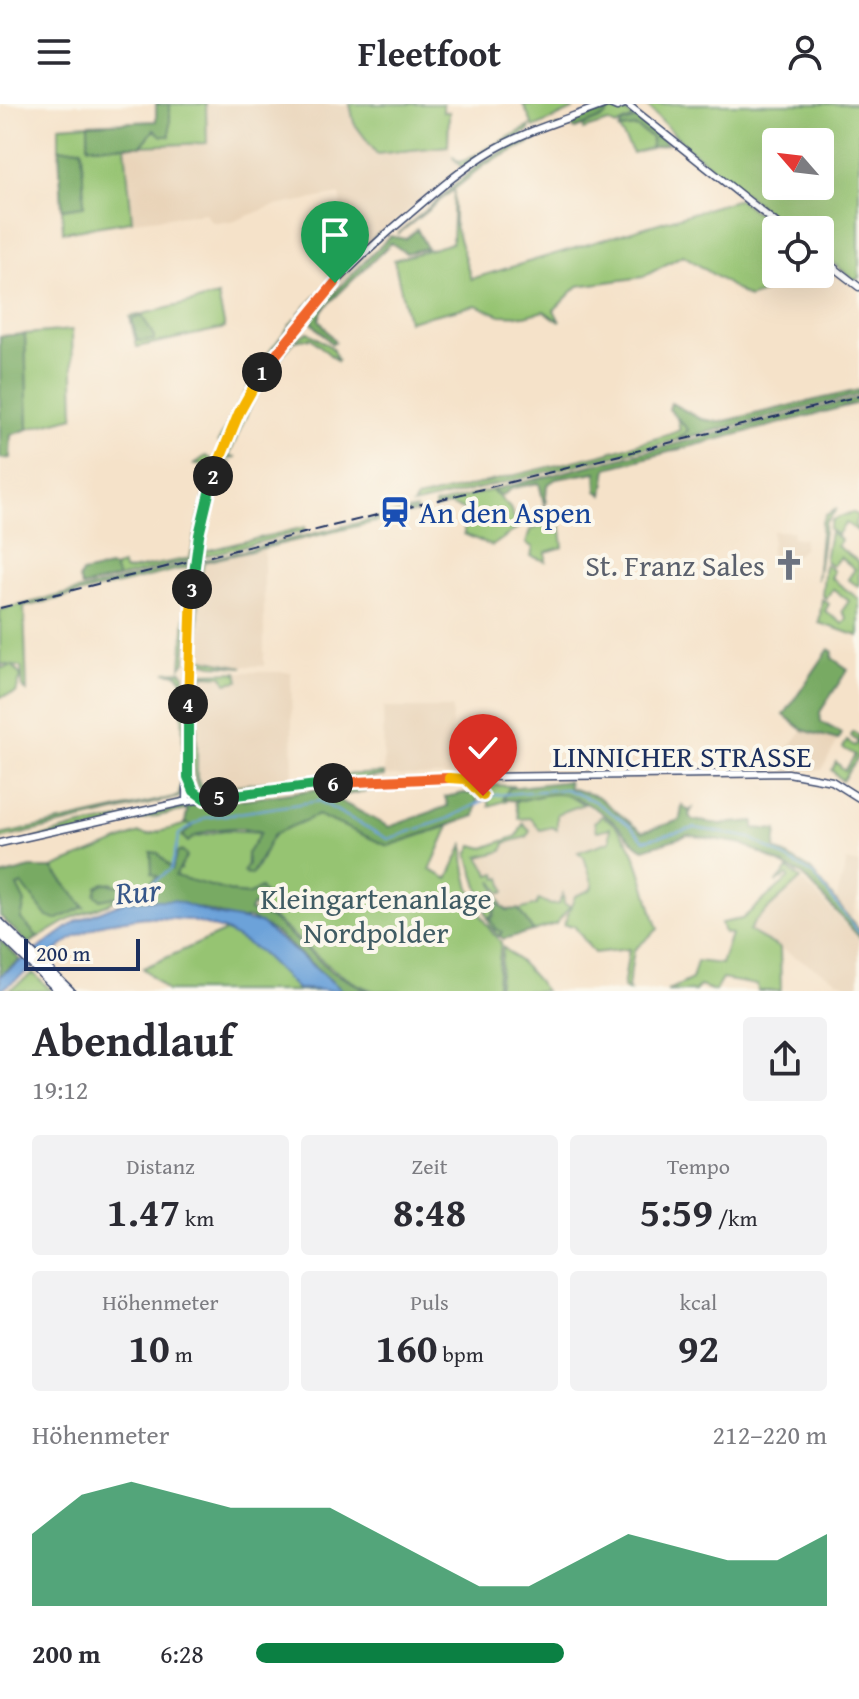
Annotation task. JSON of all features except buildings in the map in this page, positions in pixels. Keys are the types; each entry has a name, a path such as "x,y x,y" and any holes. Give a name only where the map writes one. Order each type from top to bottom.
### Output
{"highway":[{"path":"0,923 4,933 60,991"},
{"path":"4,933 70,991"}],"main road":[{"path":"187,802 188,649 199,535 224,444 255,383 280,346 335,283 459,173 510,141 608,104 617,107 626,104 767,216"},
{"path":"834,268 859,287"},
{"name":"LINNICHER STRASSE","path":"0,843 187,802 332,783 788,773 832,781 859,798"},
{"path":"188,777 194,791 205,799"},
{"path":"466,779 483,796"}],"shaded area":[{"path":"206,104 445,104 445,110 451,109 450,151 462,168 361,248 345,231 340,194 270,207 232,222 212,222 205,213 132,221 125,146 207,143"},
{"path":"773,531 793,531 792,537 804,539 804,548 793,558 784,554 770,558"},
{"path":"264,549 264,666 240,666 197,658 201,563"},
{"path":"291,672 293,778 223,787 206,787 198,782 197,686 205,675"},
{"path":"383,708 452,708 451,776 384,776"},
{"path":"803,730 838,740 822,770 771,769"},
{"path":"546,795 577,801 612,822 628,839 632,846 631,910 638,937 584,931 567,920 502,938 490,926 468,861 469,851 473,845 483,847 517,836 522,828 515,802"},
{"path":"847,861 859,864 859,891 852,918 836,900"},
{"path":"801,879 859,939 859,983 855,990 749,931 755,921"}],"green space":[{"path":"156,104 170,104 170,136 162,136 154,130 141,146 88,146 88,124 156,121"},
{"path":"170,104 206,104 207,143 141,146 154,130 169,136"},
{"path":"350,104 443,104 443,112 449,112 448,146 377,154 354,123"},
{"path":"523,104 568,104 573,110 534,128"},
{"path":"645,104 859,104 859,278 855,280 834,264 834,216 773,216 687,147"},
{"path":"610,111 625,112 635,117 616,126 608,122 583,130 583,127"},
{"path":"610,111 603,118 575,129 570,125 583,117"},
{"path":"637,119 668,144 651,148 652,138 636,127 619,129 622,123"},
{"path":"88,124 89,146 125,146 132,221 63,232 62,209 84,205 82,149 59,149 59,126"},
{"path":"530,126 529,130 462,168 452,156 459,162 466,160"},
{"path":"558,126 560,128 486,164 398,234 478,165 527,138"},
{"path":"636,127 652,138 651,148 633,153 619,129"},
{"path":"82,148 84,206 62,209 59,149"},
{"path":"454,189 454,222 471,279 739,199 762,217 762,288 776,288 749,298 683,255 643,277 578,286 554,310 560,322 544,311 525,316 500,315 476,305 408,321 394,260 452,243"},
{"path":"417,229 427,248 406,253 391,243 323,309 319,319 335,342 332,344 312,323 316,311 390,236 406,239"},
{"path":"379,233 381,235 298,314"},
{"path":"218,296 225,328 137,347 130,317"},
{"path":"142,316 154,340 137,341 132,319"},
{"path":"295,318 249,388 223,441 218,442 263,360"},
{"path":"72,330 74,417 28,429 25,334"},
{"path":"308,332 332,348 338,362 311,338 295,341 273,367 256,396 229,457 236,458 224,459 256,387 267,370 292,341"},
{"path":"25,334 28,429 11,435 10,458 0,459 0,336"},
{"path":"859,390 859,395 676,440 688,430 669,409 671,403 701,419 720,422"},
{"path":"859,398 859,403 607,468 603,495 597,491 596,472 556,479 547,485 545,508 539,483 513,488 501,496 492,490"},
{"path":"677,418 689,431 676,440 413,505 417,499 603,454 671,434 680,430"},
{"path":"206,456 215,461 193,560 118,578 112,568 122,565 125,571 190,558 212,463 193,465"},
{"path":"223,462 230,463 225,469 218,484"},
{"path":"492,490 510,508 518,528 492,546 464,534 464,510 449,505 435,509 435,505"},
{"path":"416,509 417,512 204,562 199,587 198,658 243,667 212,665 195,660 200,561"},
{"path":"837,509 825,523 817,580 822,522 826,515"},
{"path":"852,512 858,516 855,524 859,532 846,523 837,535 829,529 832,520"},
{"path":"560,520 563,547 546,552 546,561 531,556 533,547 526,544 530,530"},
{"path":"208,525 205,551 305,527 305,531 200,557"},
{"path":"830,532 841,540 837,546 859,562 859,587 848,579 855,569 840,557 832,566 825,560"},
{"path":"192,563 185,662 181,667 189,567 24,607 27,691 23,688 21,667 1,664 1,668 13,666 21,676 16,693 0,697 0,610"},
{"path":"825,564 834,571 831,578 859,599 859,636 819,623 822,599 829,604 825,611 843,624 847,619 842,611 849,601 833,589 826,598 822,595"},
{"path":"114,568 118,578 82,587 79,580 82,573"},
{"path":"829,649 833,652 832,658 848,669 820,712 821,722 841,733 838,740 803,730 784,715"},
{"path":"182,671 187,756 184,786 179,797 0,839 0,835 179,796 183,756 182,680 178,674 165,672"},
{"path":"237,672 239,681 226,683 223,676 205,675 197,686 202,673"},
{"path":"197,686 197,778 200,785 223,787 316,776 384,773 384,776 220,792 198,788 192,748"},
{"path":"853,732 859,736 859,756 842,781 832,770 836,762 845,771 855,755 843,748 847,741 855,746 858,742 851,736"},
{"path":"568,781 569,788 597,796 642,832 680,820 682,805 689,811 692,809 689,815 692,820 720,824 754,821 754,828 777,830 775,849 811,870 859,930 859,937 803,875 743,844 688,835 644,849 602,813 573,797 550,794 519,800 503,799 509,788"},
{"path":"398,784 332,797 389,827 448,806 445,797 464,793 478,794 475,816 388,846 318,815 274,834 251,875 243,872 248,865 247,854 261,832 244,828 213,830 188,842 182,836 193,826 185,823 188,807 333,787"},
{"path":"489,785 513,786 503,799 508,800 489,806"},
{"path":"551,793 566,795 584,804 557,814 557,830 552,827 540,830 531,818 519,819 515,802"},
{"path":"188,807 187,810 0,849 76,827"},
{"name":"Kleingartenanlage Nordpolder","path":"318,815 388,846 449,826 430,870 448,879 464,843 468,883 485,922 501,942 496,991 375,991 358,984 328,965 258,907 265,895 260,888 249,895 239,894 178,878 175,872 181,869 177,853 172,870 168,866 146,887 139,884 124,893 112,883 97,887 104,897 122,898 74,917 28,944 38,937 21,919 17,886 22,884 84,907 52,868 139,833 148,835 190,823 193,826 191,838 225,830 262,832 247,854 246,875 258,866 275,835"},
{"path":"602,816 615,826 633,851 658,929 634,950 630,991 623,988 629,949 594,953 574,926 564,925 575,896 590,890 593,885 584,857 578,852 610,841 610,828 597,831 594,822"},
{"path":"523,824 530,831 527,837 505,843 503,851 479,857 490,875 496,873 497,879 501,878 505,892 501,893 492,881 503,908 497,903 491,916 502,932 498,936 490,926 468,854 473,845 484,848 517,836"},
{"path":"182,851 187,856 175,876 239,894 249,895 260,888 265,895 258,907 253,905 250,911 271,918 332,972 369,991 343,991 275,932 250,918 237,920 204,909 153,900 123,902 119,896 101,900 95,895 97,887 104,883 122,886 125,893 139,884 146,886 159,877 152,873 151,852 158,853 172,869 177,853"},
{"path":"31,868 52,868 84,907 56,920 47,917 22,884 17,886 25,902 21,919 38,937 28,944 0,916 0,876"},
{"path":"788,869 801,879 755,921 749,931 780,948 781,991 758,991 757,985 722,979 715,991 700,986 695,991 667,991 692,979 697,961 721,964 731,934 724,933 721,923 742,919 789,878 788,875 776,883"},
{"path":"563,894 564,904 570,906 556,924 533,931 519,910 536,905 539,899 551,905 558,904"},
{"path":"497,903 507,910 518,909 533,931 504,939 499,936 502,932 495,929 489,917 493,917"},
{"path":"226,931 259,951 297,989 317,991 167,991 143,968"},
{"path":"0,940 20,959 0,976"},
{"path":"503,947 525,967 545,991 498,991"},
{"path":"33,973 52,991 8,991"}],"water":[{"path":"174,900 216,915 260,923 343,991 297,989 259,951 226,931 189,920 145,917 105,923 76,936 0,991 0,976 77,921 123,902"}],"waterway":[{"name":"Rur","path":"124,904 171,869 179,834 205,818 319,801 388,839 447,819 495,795 565,789 594,801 628,824 644,840 695,828 751,838 814,875 859,933"}],"railway":[{"path":"0,608 859,396"}],"place":[{"name":"An den Aspen","path":"395,512"},
{"name":"St. Franz Sales","path":"789,565"}],"route":[{"path":"335,283 280,346 255,383 224,444 211,484 199,535 190,608 188,777 194,791 205,799 253,791 402,778 466,779 478,787 483,796"}]}
